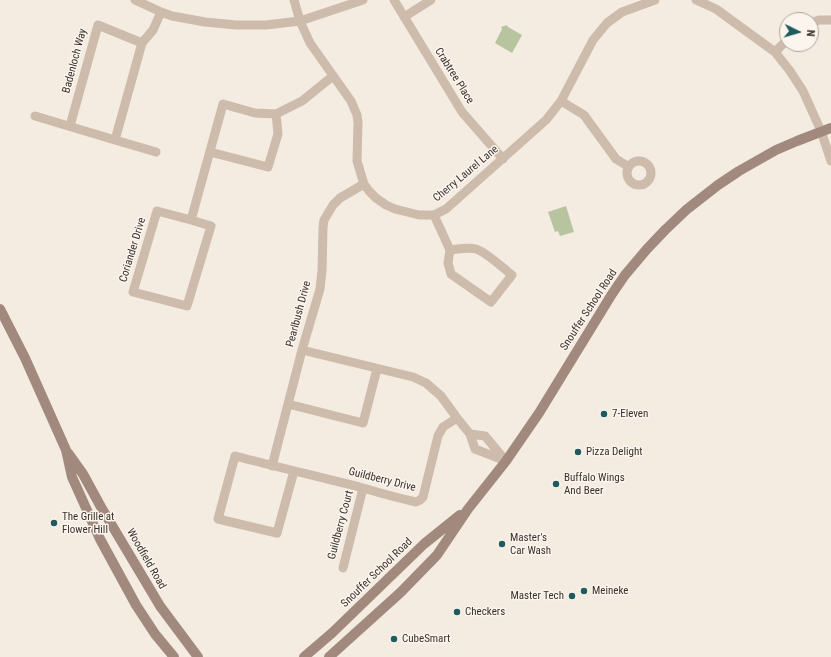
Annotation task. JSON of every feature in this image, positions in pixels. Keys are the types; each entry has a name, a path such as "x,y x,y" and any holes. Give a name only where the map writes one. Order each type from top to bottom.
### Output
{"main road":[{"name":"Snouffer School Road","path":"329,657 401,592 437,555 468,509 506,461 539,413 612,294 625,275 647,249 686,210 718,185 776,150 826,130"},
{"name":"Woodfield Road","path":"0,309 25,358 66,450 83,474 160,606 198,657"},
{"name":"Woodfield Road","path":"66,450 72,477 107,551 136,606 155,634 174,657"},
{"name":"Snouffer School Road","path":"304,657 338,627 424,544 468,509"}],"street":[{"path":"135,0 172,16 205,22 236,25 266,25 300,21 363,0"},
{"name":"Cherry Laurel Lane","path":"294,0 300,21 310,43 351,101 357,115 357,161 364,184 376,198 386,205 395,209 419,215 434,215 446,209 546,120 561,101 593,40 607,23 622,12 655,0"},
{"name":"Crabtree Place","path":"394,0 462,112 503,159"},
{"path":"404,17 432,0"},
{"path":"696,0 716,9 775,52 790,71 826,130 831,161"},
{"path":"115,140 142,43 153,30 161,12"},
{"path":"819,20 831,20"},
{"name":"Badenloch Way","path":"70,126 98,25 142,43"},
{"path":"775,52 779,48"},
{"path":"191,220 223,104 255,113 276,114 302,101 333,76"},
{"path":"561,101 584,115 616,159 628,167"},
{"path":"210,152 268,167 278,134 276,114"},
{"path":"35,116 156,152"},
{"name":"Pearlbush Drive","path":"272,466 302,350 320,289 324,220 333,205 340,198 364,184"},
{"name":"Coriander Drive","path":"157,211 191,220 211,226 187,306 133,292 157,211"},
{"path":"434,215 450,250 448,263 451,274 491,302 512,275 482,251 468,248 450,250"},
{"path":"302,350 413,377 426,383 441,396 470,434 475,449 506,461"},
{"path":"288,404 363,423 377,369"},
{"name":"Guildberry Drive","path":"294,471 277,533 218,520 234,456 363,488 416,502 423,497 438,436 443,427 457,418"},
{"path":"470,434 485,436 506,461"},
{"name":"Guildberry Court","path":"342,568 363,488"}],"green space":[{"path":"507,25 522,35 512,53 495,43 502,29 501,27"},
{"path":"566,206 574,232 560,236 558,231 555,232 548,212"}],"place":[{"name":"7-Eleven","path":"604,414"},
{"name":"Pizza Delight","path":"578,452"},
{"name":"Buffalo Wings And Beer","path":"556,484"},
{"name":"The Grille at Flower Hill","path":"54,523"},
{"name":"Master's Car Wash","path":"502,544"},
{"name":"Meineke","path":"584,591"},
{"name":"Master Tech","path":"572,596"},
{"name":"Checkers","path":"457,612"},
{"name":"CubeSmart","path":"394,639"}]}
